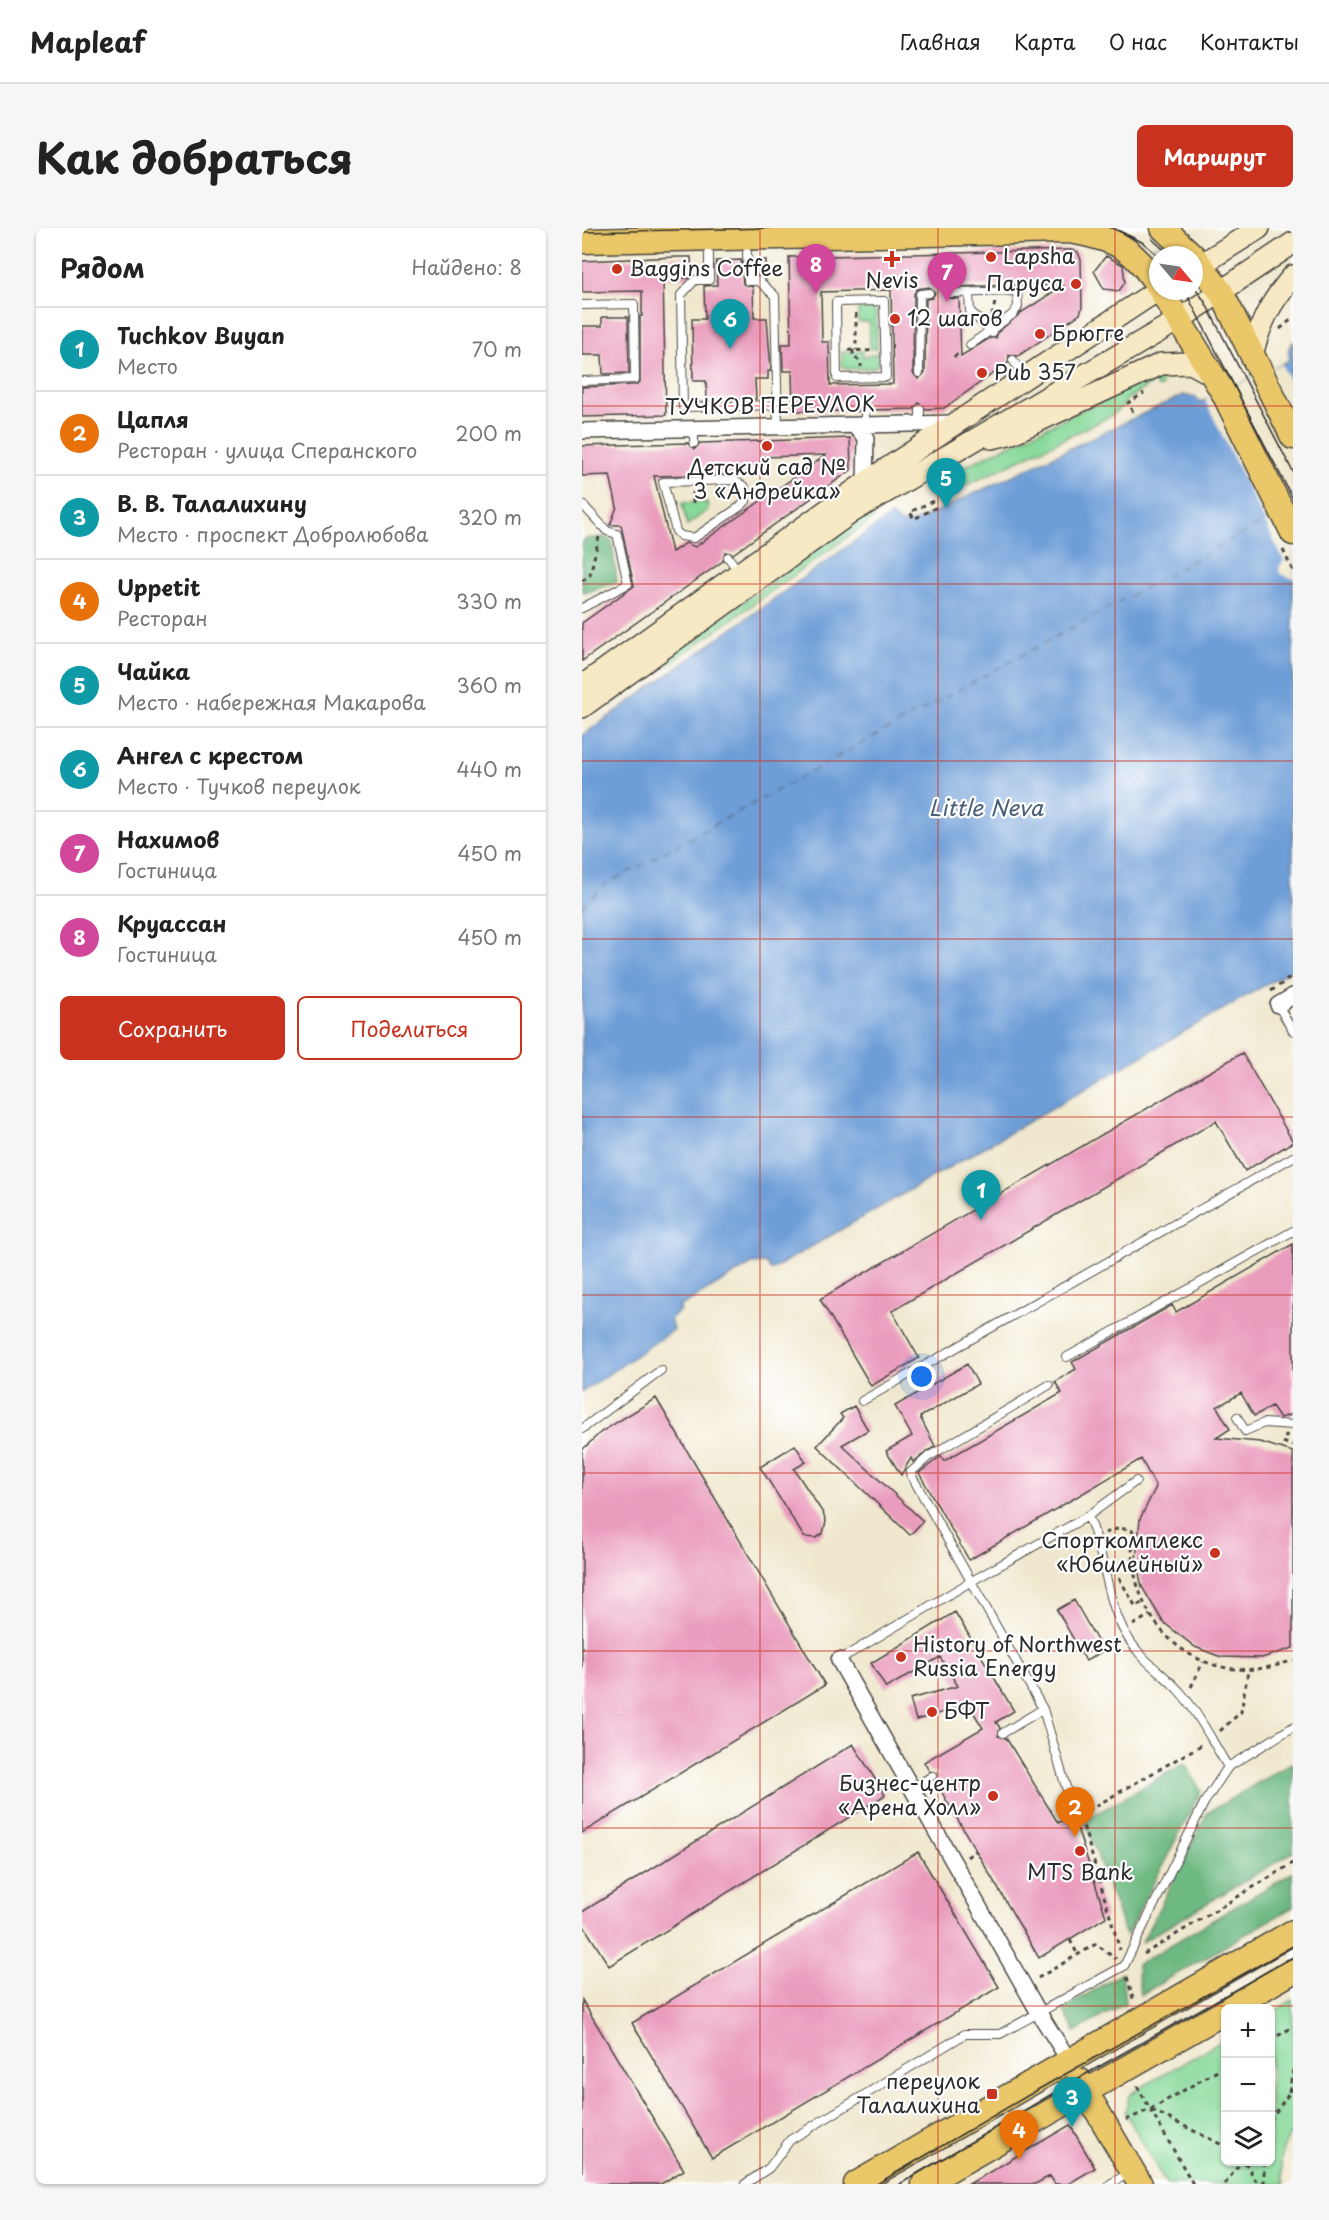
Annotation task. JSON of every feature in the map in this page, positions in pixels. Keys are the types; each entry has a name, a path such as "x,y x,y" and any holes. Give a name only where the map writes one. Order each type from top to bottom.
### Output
{"main road":[{"path":"1163,228 1180,246"},
{"path":"1203,257 1259,228"},
{"path":"582,241 1069,231 1112,240 1134,256 1149,275"},
{"path":"582,707 739,571 852,512 1180,319 1293,243"},
{"path":"1126,310 1137,290 1138,267 1134,256"},
{"path":"1203,271 1221,292 1293,437"},
{"path":"1256,364 1265,314 1275,296 1293,276"},
{"path":"586,680 865,483 959,423 1019,368 1149,297"},
{"path":"1166,300 1218,383 1293,534"},
{"path":"962,446 1012,433 1161,364 1191,363 1218,383"},
{"path":"856,2184 1293,1932"},
{"path":"1237,2004 1293,1971"},
{"path":"935,2181 1221,2014"},
{"path":"1070,2062 1136,2178"}],"street":[{"name":"ТУЧКОВ ПЕРЕУЛОК","path":"582,431 694,436 920,416 959,423"},
{"path":"862,421 866,437 865,483"},
{"path":"1278,1005 1293,996"},
{"path":"839,1660 1039,2013 1070,2062"}],"lane":[{"path":"747,253 748,281 759,281 775,296 778,428"},
{"path":"709,254 709,280 695,280 681,296 683,407 778,405"},
{"path":"952,293 1017,291 1018,307 1012,315 992,332 970,345"},
{"path":"919,374 921,294 929,293"},
{"path":"969,293 970,311 992,332"},
{"path":"884,301 886,377 865,381 837,378 837,351 836,302 884,301"},
{"path":"582,305 633,304 635,379 582,381"},
{"path":"694,478 733,480 745,487 746,501 711,532 687,538 676,531 663,482 694,478"},
{"path":"582,504 607,531 617,534 628,584 582,608"},
{"path":"1278,1005 1293,1031"},
{"path":"862,1401 1293,1157"},
{"path":"1067,1357 1293,1231"},
{"path":"582,1429 661,1370"},
{"path":"1049,1385 928,1457 910,1473 1043,1709 1068,1794"},
{"path":"1237,1417 1245,1431 1264,1423 1293,1425"},
{"path":"839,1660 970,1582 1088,1516 1136,1480"},
{"path":"1088,1516 1097,1535 1109,1593 1124,1630 1147,1664 1182,1694 1228,1767"},
{"path":"1003,1734 1043,1709"},
{"path":"745,2184 769,2168 790,2140 965,2034 1000,2034 1124,1966 1204,1803 1228,1767 1293,1727"},
{"path":"912,1789 933,1776"},
{"path":"1110,2184 1136,2178"}],"path":[{"path":"992,332 996,292"},
{"path":"855,302 853,356 861,362 865,381"},
{"path":"1279,330 1293,318"},
{"path":"837,351 885,351"},
{"path":"954,357 958,353"},
{"path":"1133,411 1128,403 1141,396"},
{"path":"933,501 910,512 914,519 937,507"},
{"path":"582,580 590,575 601,525"},
{"path":"1286,1437 1283,1442 1293,1446"},
{"path":"1097,1535 1120,1528 1133,1531 1132,1560 1143,1602 1150,1615 1179,1648 1203,1662 1248,1671 1279,1666 1293,1660"},
{"path":"1114,1570 1136,1607 1143,1602"},
{"path":"1133,1625 1150,1615"},
{"path":"1194,1684 1203,1662"},
{"path":"1080,1815 1211,1740 1241,1712 1248,1671"},
{"path":"1068,1794 1080,1815 1134,2004"},
{"path":"960,1849 966,1858 976,1851"},
{"path":"1124,1966 1293,1863"},
{"path":"1070,1940 1078,1955"},
{"path":"1037,1979 1096,1944 1124,1966"},
{"path":"1275,2037 1293,2027"},
{"path":"1124,2121 1151,2109 1221,2069"},
{"path":"1288,2094 1293,2070"},
{"path":"1137,2086 1192,2184"},
{"path":"1275,2113 1293,2088"},
{"path":"1151,2109 1221,2144"},
{"path":"1225,2184 1240,2166"},
{"path":"1246,2166 1258,2184"},
{"path":"1264,2166 1264,2184"}],"green space":[{"path":"858,309 872,309 876,312 877,348 870,349 869,322 858,322"},
{"path":"863,351 863,357 878,353 878,364 874,368 847,369 842,366 842,352"},
{"path":"1160,373 1162,386 1158,388 1154,382 1127,399 1123,406 1109,417 956,490 942,490 934,481"},
{"path":"707,502 708,510 687,525 682,503"},
{"path":"870,512 874,518 610,706 606,700"},
{"path":"604,537 612,541 617,582 585,593 582,590 582,544 585,539"},
{"path":"1293,1762 1293,1852 1142,1942 1207,1813"},
{"path":"1185,1763 1201,1791 1126,1936 1085,1820"},
{"path":"1292,1873 1293,1907 1140,1995 1137,1965"},
{"path":"1122,1973 1125,2003 1075,2032 1063,2009"},
{"path":"1293,2000 1293,2131 1283,2150 1281,2170 1284,2184 1166,2184 1125,2112 1129,2097 1133,2092 1221,2041 1221,2166 1275,2166 1275,2011"}],"water":[{"name":"Little Neva","path":"1293,341 1293,969 771,1270 765,1263 752,1264 679,1307 681,1310 670,1319 673,1330 582,1392 582,736 890,516 900,523 912,523 1183,395 1195,397 1200,402 1205,400 1286,362 1290,358 1288,351"}],"pier":[{"path":"1281,364 1293,387 1293,579 1280,574 1279,567 1284,561 1205,400"}],"building":[{"path":"1071,250 1078,252 1081,260 1082,307 1080,314 1018,356 1009,355 1008,363 944,408 926,409 919,403 914,409 871,410 864,404 859,411 793,411 792,371 783,371 782,344 791,344 789,257","holes":["1063,286 1022,312 998,332 996,338 990,338 961,356 959,299 949,298 947,290 952,287","929,287 935,293 932,298 926,299 925,373 918,379 913,373 914,294 917,289","891,290 893,384 830,385 829,342 822,342 821,292"]},
{"path":"1106,256 1123,265 1125,282 1119,291 1104,289 1094,271"},
{"path":"691,257 692,275 689,278 663,278 666,415 582,417 582,387 635,385 640,382 642,291 582,292 582,261"},
{"path":"741,260 743,284 753,287 754,318 767,318 771,371 768,371 768,379 755,379 756,399 707,400 706,381 693,381 692,319 705,319 704,286 717,285 716,261"},
{"path":"753,260 766,260 766,279 754,275"},
{"path":"602,317 628,317 629,373 603,374 602,355 582,355 582,326 602,326"},
{"path":"850,438 851,470 733,554 725,552 723,561 582,661 582,623 634,586 621,525 610,525 617,507 610,475 582,476 582,446 688,443 695,449 700,443","holes":["826,455 695,547 686,543 672,552 654,476 754,474 764,464 763,457"]},
{"path":"1242,1053 1293,1142 1245,1171 1216,1121 892,1311 919,1358 871,1386 820,1299"},
{"path":"1293,1244 1293,1414 1280,1418 1272,1406 1254,1416 1241,1393 1217,1407 1230,1429 1216,1438 1260,1442 1293,1452 1293,1648 1262,1658 1221,1657 1195,1647 1163,1622 1142,1587 1136,1560 1140,1519 1156,1487 1141,1459 969,1560 919,1473 941,1456 944,1461 1062,1393 1055,1382 1076,1369 1072,1362 1172,1305 1176,1312"},
{"path":"967,1364 978,1384 920,1417 935,1446 913,1462 911,1458 901,1475 886,1451 912,1436 895,1406"},
{"path":"656,1398 825,1685 582,1833 582,1450 601,1432"},
{"path":"854,1406 868,1430 842,1445 923,1521 910,1535 817,1446 843,1418 840,1414"},
{"path":"795,1445 806,1462 794,1469 823,1513 826,1522 823,1533 816,1538 804,1537 760,1467"},
{"path":"1074,1600 1103,1651 1086,1661 1057,1610"},
{"name":"Бизнес-центр «Арена Холл»","path":"955,1612 1014,1711 996,1722 1000,1728 998,1736 1006,1738 1058,1823 1073,1815 1106,1917 1039,1958 935,1781 937,1773 929,1771 924,1762 983,1728 969,1705 916,1720 910,1699 958,1686 940,1657 886,1688 871,1663"},
{"path":"853,1744 885,1795 609,1966 582,1923 582,1912"},
{"path":"918,1852 999,1987 712,2158 632,2023"},
{"path":"582,2000 684,2170 661,2184 582,2184"},
{"path":"1070,2125 1095,2168 1068,2184 1055,2184 1050,2176 1035,2184 969,2184"}],"ferry route":[{"path":"582,907 605,885 1271,518"}],"tram line":[{"path":"582,232 771,228"},
{"path":"1113,228 1149,248"},
{"path":"1152,239 1160,246"},
{"path":"1203,299 1293,472"},
{"path":"1190,300 1293,499"},
{"path":"877,2184 1039,2089 1293,1946"},
{"path":"900,2184 1079,2078 1293,1957"}],"place":[{"name":"Lapsha","path":"991,257"},
{"name":"Nevis","path":"892,259"},
{"name":"Baggins Coffee","path":"617,269"},
{"name":"Паруса","path":"1076,284"},
{"name":"Круассан","path":"816,294"},
{"name":"Нахимов","path":"947,302"},
{"name":"12 шагов","path":"895,319"},
{"name":"Брюгге","path":"1040,334"},
{"name":"Ангел с крестом","path":"730,349"},
{"name":"Pub 357","path":"982,373"},
{"name":"Детский сад № 3 «Андрейка»","path":"767,446"},
{"name":"Чайка","path":"946,508"},
{"name":"Tuchkov Buyan","path":"981,1220"},
{"name":"Спорткомплекс «Юбилейный»","path":"1215,1553"},
{"name":"History of Northwest Russia Energy","path":"901,1657"},
{"name":"БФТ","path":"932,1712"},
{"name":"Бизнес-центр «Арена Холл»","path":"993,1796"},
{"name":"Цапля","path":"1075,1837"},
{"name":"МТS Bank","path":"1080,1851"},
{"name":"переулок Талалихина","path":"992,2094"},
{"name":"В. В. Талалихину","path":"1072,2127"},
{"name":"Uppetit","path":"1019,2160"}]}
